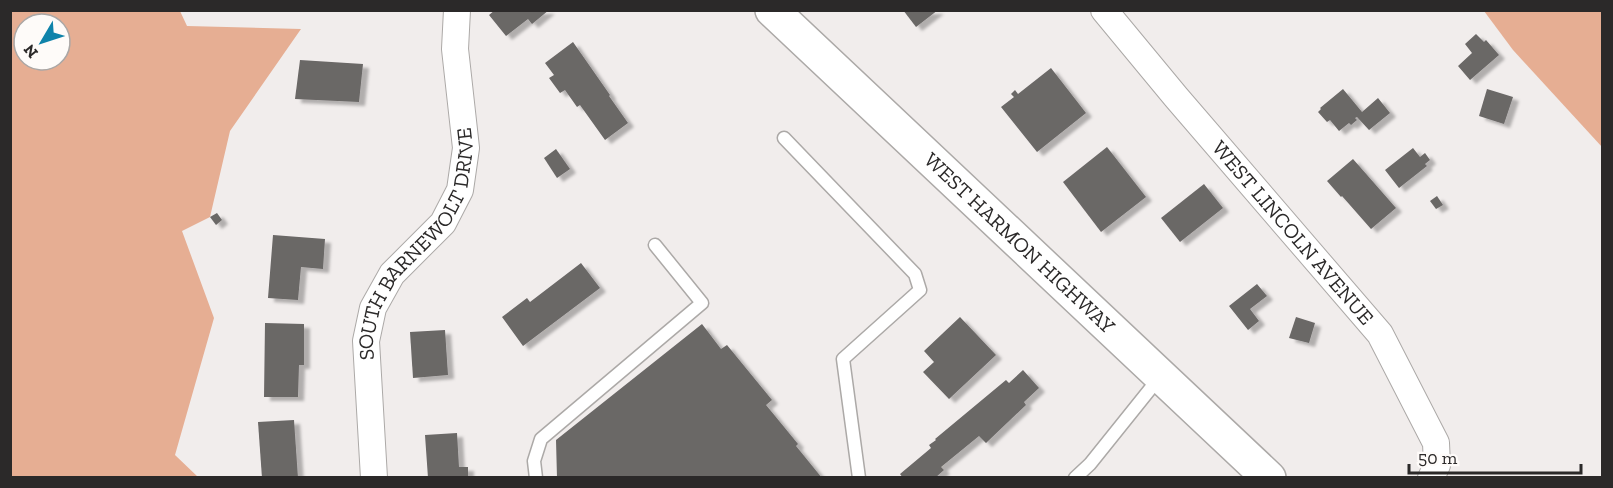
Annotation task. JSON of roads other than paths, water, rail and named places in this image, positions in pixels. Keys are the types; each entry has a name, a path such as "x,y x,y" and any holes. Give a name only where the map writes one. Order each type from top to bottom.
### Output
{"main road":[{"name":"WEST HARMON HIGHWAY","path":"771,10 1269,477"}],"street":[{"name":"SOUTH BARNEWOLT DRIVE","path":"374,477 366,341 373,308 392,274 443,222 460,190 466,148 455,49 457,10"},
{"name":"WEST LINCOLN AVENUE","path":"1104,10 1380,334 1436,443 1437,465 1431,477"}],"lane":[{"path":"784,138 915,274 921,290 843,359 859,477"},
{"path":"536,477 534,461 541,439 702,303 655,245"},
{"path":"1080,476 1160,376"}]}
